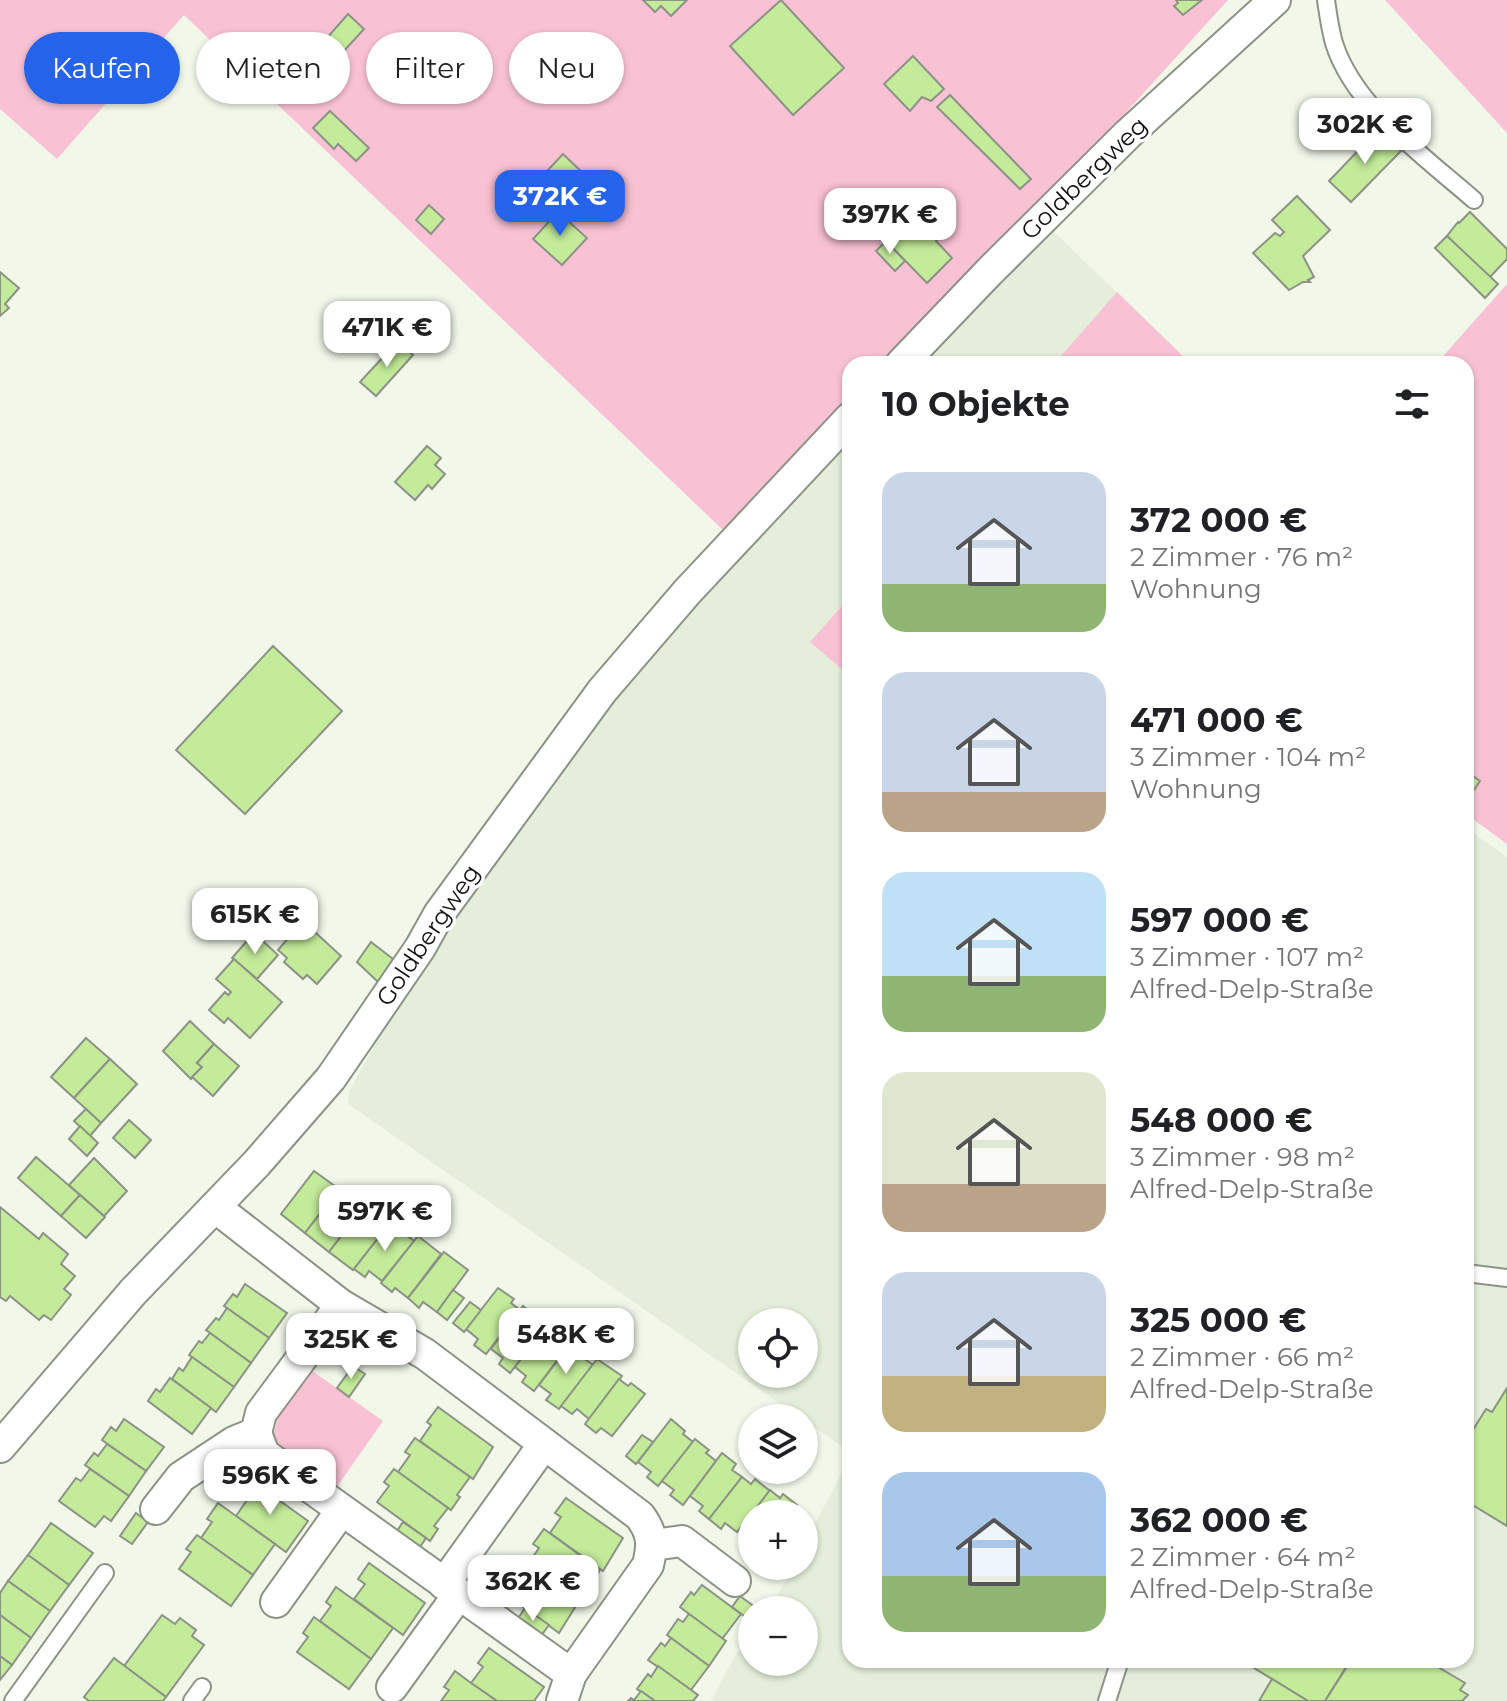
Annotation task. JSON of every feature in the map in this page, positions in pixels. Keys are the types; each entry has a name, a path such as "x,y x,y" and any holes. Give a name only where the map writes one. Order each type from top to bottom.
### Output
{"street":[{"name":"Goldbergweg","path":"909,356 1128,134 1275,0"},
{"name":"Goldbergweg","path":"0,1447 133,1292 215,1207 331,1078 400,979 439,914 602,691 687,592 842,427"},
{"path":"215,1207 341,1305 425,1354 640,1516 651,1531 653,1545 648,1565 566,1688 451,1589 264,1454 256,1433 261,1413 341,1305"},
{"path":"156,1509 181,1477 234,1442 256,1433"},
{"path":"392,1687 544,1444"},
{"path":"276,1602 341,1511"},
{"path":"653,1545 682,1541 735,1581"}],"lane":[{"path":"1326,0 1334,44 1348,74 1365,99 1474,200"},
{"path":"1474,1274 1507,1278"},
{"path":"13,1701 105,1573"},
{"path":"1107,1701 1117,1668"},
{"path":"192,1701 202,1687"}],"shaded area":[{"path":"0,0 1228,0 1054,192 895,356 842,356 842,411 724,531 277,104 350,104 350,32 202,32 184,15 169,32 24,32 24,104 106,104 57,159 0,109"},
{"path":"1385,0 1507,0 1507,133"},
{"path":"1051,229 1183,356 927,356"},
{"path":"1507,284 1507,844 1474,820 1474,356 1443,356"},
{"path":"1117,292 1183,356 1061,356"},
{"path":"842,443 842,1446 818,1430 818,1404 781,1404 758,1388 818,1388 818,1308 738,1308 738,1374 348,1104 349,1092 420,960 607,700"},
{"path":"842,606 842,669 810,642"},
{"path":"1474,834 1507,857 1507,1701 711,1701 738,1652 738,1676 818,1676 818,1596 777,1596 786,1580 818,1580 818,1518 842,1472 842,1668 1474,1668"},
{"path":"311,1370 383,1421 334,1491 278,1448 273,1437 278,1416"}],"building":[{"path":"643,0 687,0 671,16 661,6 655,12"},
{"path":"781,0 844,68 793,115 730,46"},
{"path":"1176,0 1202,0 1183,15 1174,6 1178,3"},
{"path":"348,14 364,29 350,44 350,32 332,32"},
{"path":"913,56 944,89 931,101 922,97 910,111 884,84"},
{"path":"950,95 1031,179 1020,189 937,107"},
{"path":"330,111 369,148 356,161 338,144 334,149 313,128"},
{"path":"1379,129 1401,151 1351,202 1329,181"},
{"path":"563,154 586,176 571,192 548,170"},
{"path":"1297,196 1330,230 1303,256 1314,277 1308,280 1310,282 1303,282 1289,290 1253,253 1275,233 1280,236 1284,232 1272,220"},
{"path":"429,205 444,219 431,234 416,220"},
{"path":"915,206 943,234 936,241 952,258 927,283 886,241 898,229 895,226"},
{"path":"558,212 587,238 562,265 533,239"},
{"path":"1470,212 1507,249 1507,259 1489,278 1447,236"},
{"path":"1447,236 1498,284 1485,298 1435,248"},
{"path":"886,241 905,261 895,271 876,251"},
{"path":"0,272 19,288 5,304 9,308 0,316"},
{"path":"398,341 413,355 376,396 360,382"},
{"path":"427,446 441,458 435,465 445,474 432,489 428,485 415,500 395,482"},
{"path":"273,646 342,711 245,814 176,750"},
{"path":"303,921 341,956 317,984 307,975 303,979 284,962 287,958 278,950"},
{"path":"254,933 278,955 257,979 232,958"},
{"path":"371,942 393,959 378,982 357,962"},
{"path":"234,959 282,1002 250,1038 228,1018 224,1023 209,1010 225,992 228,995 231,992 216,979"},
{"path":"190,1021 214,1044 197,1063 202,1067 191,1079 163,1051"},
{"path":"86,1038 110,1059 74,1098 51,1077"},
{"path":"214,1044 239,1066 213,1096 192,1077 202,1067 197,1063"},
{"path":"110,1059 137,1084 101,1123 74,1098"},
{"path":"86,1109 101,1123 90,1136 74,1121"},
{"path":"129,1120 151,1140 135,1158 113,1138"},
{"path":"80,1126 98,1143 87,1156 69,1139"},
{"path":"36,1157 80,1195 61,1216 18,1178"},
{"path":"94,1158 127,1191 104,1216 69,1185"},
{"path":"314,1171 339,1189 305,1233 281,1214"},
{"path":"339,1189 363,1208 329,1252 305,1233"},
{"path":"80,1195 105,1217 86,1238 61,1216"},
{"path":"0,1207 39,1239 43,1233 68,1254 61,1264 75,1276 64,1289 71,1295 51,1320 44,1315 39,1320 10,1296 6,1301 0,1297"},
{"path":"363,1208 387,1227 353,1270 329,1252"},
{"path":"390,1223 414,1241 382,1281 369,1271 365,1277 354,1269"},
{"path":"418,1236 441,1254 408,1298 395,1288 392,1292 381,1283"},
{"path":"444,1252 468,1270 437,1312 423,1302 419,1308 408,1298"},
{"path":"245,1284 287,1313 269,1338 224,1306 233,1294 237,1297"},
{"path":"498,1288 514,1299 511,1303 520,1310 486,1354 474,1345 478,1339 466,1329"},
{"path":"453,1290 464,1298 447,1320 437,1312"},
{"path":"470,1302 481,1310 464,1332 453,1323"},
{"path":"523,1306 539,1318 536,1322 545,1328 510,1373 499,1364 503,1358 491,1349"},
{"path":"227,1308 269,1338 251,1363 206,1330 216,1318 219,1320"},
{"path":"547,1325 562,1336 559,1339 568,1346 534,1391 522,1382 526,1376 515,1367"},
{"path":"210,1333 251,1363 234,1387 189,1355 199,1341 202,1343"},
{"path":"571,1343 593,1365 559,1409 546,1400 551,1394 539,1385"},
{"path":"192,1357 234,1387 216,1412 172,1379 179,1368 183,1371"},
{"path":"597,1359 622,1376 589,1419 577,1409 572,1414 561,1406"},
{"path":"353,1366 365,1374 349,1397 337,1388"},
{"path":"170,1378 211,1408 192,1434 148,1401 156,1389 160,1392"},
{"path":"619,1379 628,1386 631,1383 645,1394 612,1436 601,1428 596,1433 585,1424"},
{"path":"1507,1388 1507,1526 1474,1506 1474,1428 1486,1409 1492,1412"},
{"path":"438,1407 493,1447 473,1479 420,1441 431,1425 427,1422"},
{"path":"124,1419 164,1447 146,1471 102,1440 111,1427 116,1431"},
{"path":"671,1419 693,1442 658,1486 647,1477 651,1472 638,1462"},
{"path":"642,1435 653,1442 636,1464 626,1456"},
{"path":"415,1438 470,1477 451,1510 398,1472 410,1455 405,1452"},
{"path":"695,1439 709,1450 706,1453 716,1461 683,1505 670,1495 674,1490 662,1481"},
{"path":"107,1444 146,1471 129,1496 85,1465 94,1453 98,1456"},
{"path":"722,1453 736,1464 732,1470 738,1474 738,1482 709,1519 699,1511 703,1506 690,1496"},
{"path":"90,1469 129,1496 111,1521 104,1516 95,1527 59,1501 76,1478 81,1481"},
{"path":"394,1469 448,1508 434,1526 438,1529 430,1541 377,1502 389,1486 384,1482"},
{"path":"251,1480 308,1521 286,1552 236,1516 247,1500 240,1495"},
{"path":"738,1482 761,1484 770,1491 763,1500 738,1500 737,1532 725,1523 721,1529 709,1519"},
{"path":"770,1490 780,1498 783,1494 791,1500 762,1500"},
{"path":"566,1498 623,1538 603,1571 550,1533 561,1517 555,1513"},
{"path":"218,1503 275,1544 253,1575 201,1538 212,1522 207,1519"},
{"path":"136,1513 148,1522 132,1544 120,1536"},
{"path":"403,1522 426,1538 418,1550 395,1534"},
{"path":"51,1523 93,1553 69,1585 28,1555"},
{"path":"544,1529 600,1570 580,1602 528,1564 539,1548 533,1544"},
{"path":"197,1535 253,1575 231,1606 179,1569 191,1552 186,1549"},
{"path":"28,1555 69,1585 50,1611 8,1581"},
{"path":"522,1560 579,1601 559,1633 506,1594 518,1578 512,1574"},
{"path":"369,1563 425,1603 403,1635 354,1599 365,1584 358,1579"},
{"path":"8,1581 50,1611 31,1638 0,1615 0,1593"},
{"path":"702,1585 738,1612 738,1618 722,1639 680,1607 691,1592 694,1595"},
{"path":"336,1587 393,1628 371,1659 320,1621 331,1606 326,1602"},
{"path":"525,1608 549,1625 540,1637 517,1620"},
{"path":"689,1614 726,1641 709,1666 667,1635 678,1619 683,1622"},
{"path":"0,1615 31,1638 12,1665 0,1656"},
{"path":"162,1615 175,1624 180,1618 196,1630 192,1636 204,1645 166,1697 124,1666"},
{"path":"314,1617 371,1659 349,1689 297,1652 308,1637 303,1633"},
{"path":"671,1638 709,1666 691,1690 648,1660 661,1643 665,1646"},
{"path":"489,1648 544,1687 534,1701 497,1701 471,1683 483,1667 478,1663"},
{"path":"0,1656 12,1665 0,1680"},
{"path":"114,1658 166,1697 163,1701 89,1701 84,1697"},
{"path":"658,1666 698,1695 693,1701 655,1701 637,1689"},
{"path":"1254,1668 1346,1668 1325,1701 1308,1701"},
{"path":"1346,1668 1440,1668 1465,1683 1460,1690 1468,1695 1462,1701 1325,1701"},
{"path":"455,1671 497,1701 441,1701 449,1690 444,1687"},
{"path":"1272,1679 1308,1701 1259,1701"},
{"path":"641,1691 655,1701 628,1701 631,1698 634,1700"}]}
